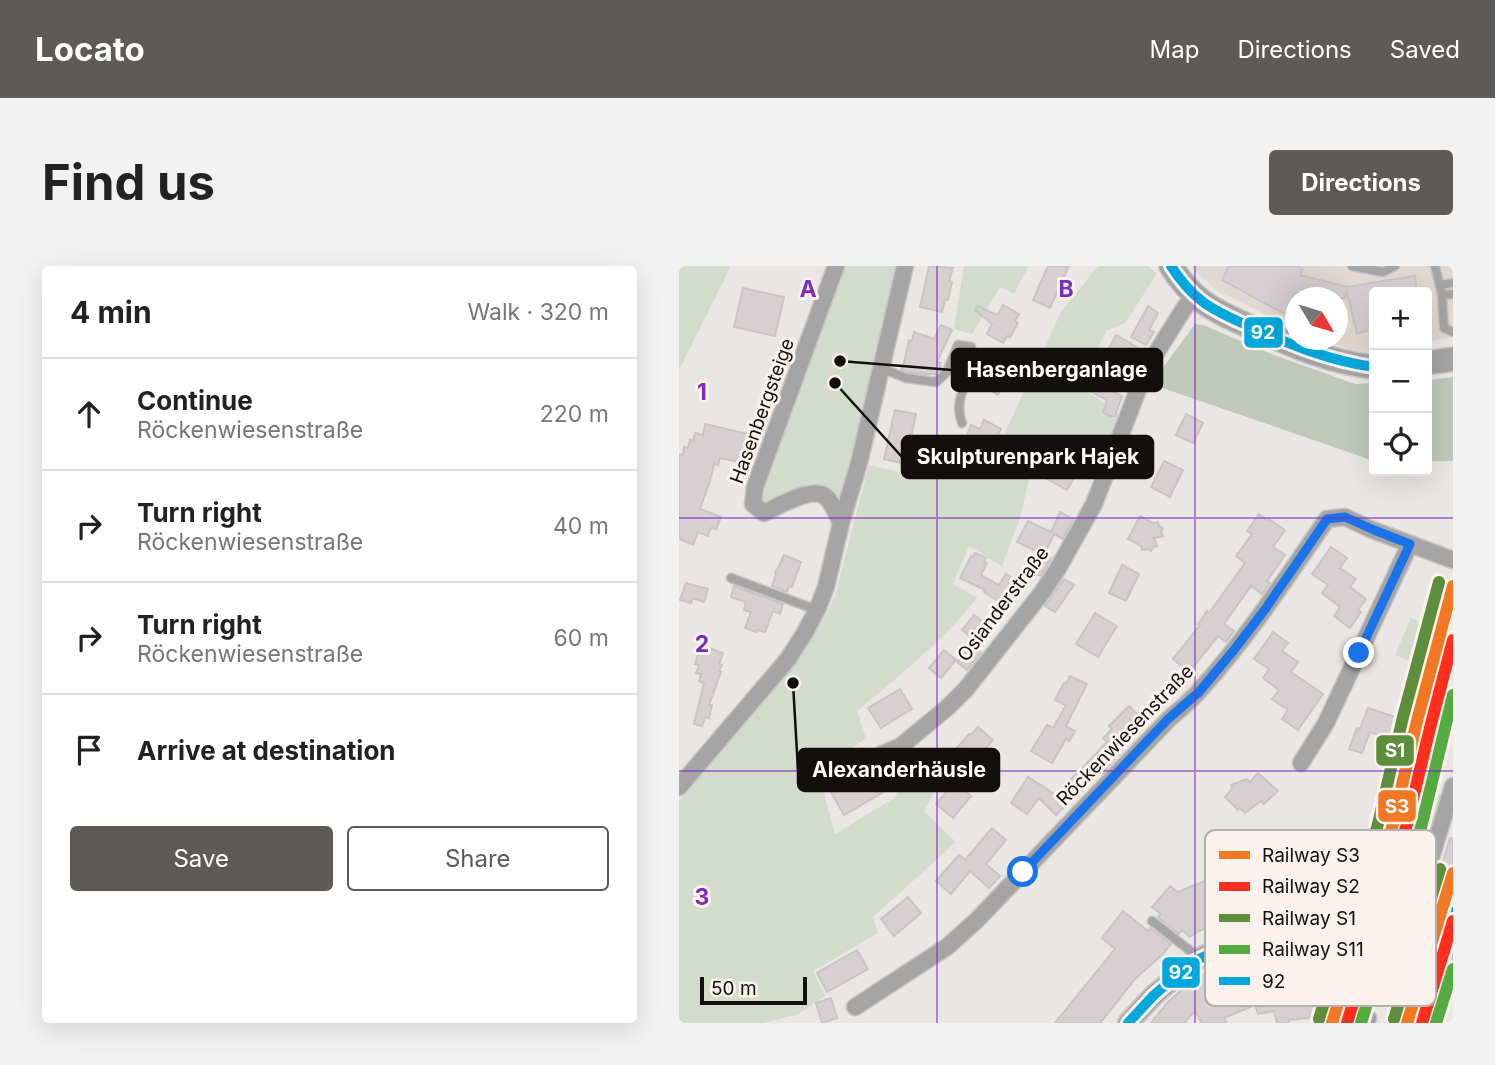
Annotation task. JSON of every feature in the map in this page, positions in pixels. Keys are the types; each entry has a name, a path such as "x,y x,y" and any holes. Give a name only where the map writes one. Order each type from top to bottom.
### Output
{"main road":[{"path":"1171,266 1195,295 1210,307 1280,341 1338,361 1369,366"},
{"path":"1432,362 1453,359"}],"street":[{"name":"Hasenbergsteige","path":"836,266 755,487 753,504 764,513 809,493 822,493 829,499 841,523"},
{"path":"679,787 788,659 817,610 826,587 859,463 905,266"},
{"name":"Osianderstraße","path":"880,755 901,746 966,689 1041,594 1094,504 1146,369 1195,295"},
{"name":"Röckenwiesenstraße","path":"855,1007 947,947 977,920 1168,719 1199,692 1266,608 1327,519 1345,517 1453,560"},
{"path":"1301,763 1326,723 1410,544"},
{"path":"1436,842 1453,786"},
{"path":"1128,1023 1169,981 1205,956"}],"lane":[{"path":"1352,266 1383,272 1395,266"},
{"path":"1435,266 1442,295 1444,328 1453,332"},
{"path":"1440,285 1453,283"},
{"path":"1442,295 1453,294"},
{"path":"881,368 906,378 936,382 947,372 958,345 971,347 972,360 960,398 962,423"},
{"path":"731,578 817,610"},
{"path":"1152,921 1200,958"}],"shaded area":[{"path":"1192,266 1453,266 1453,337 1432,341 1432,287 1369,287 1369,352 1348,349 1348,287 1285,287 1285,324 1219,292"}],"green space":[{"path":"679,266 731,266 679,370"},
{"path":"836,266 899,266 840,515 824,490 764,509 756,488"},
{"path":"964,266 1029,266 1014,294 1000,287 972,334 954,329"},
{"path":"1098,266 1148,266 1156,273 1125,323 1106,331 1081,387 1118,414 1096,474 1050,449 1032,467 1020,518 1002,566 969,546 953,584 977,598 935,643 857,711 866,738 819,774 835,834 893,799 925,754 948,767 924,811 956,842 873,917 878,933 813,971 825,996 796,1015 763,1023 679,1023 679,801 782,680 824,619 835,596 869,465 903,473 919,449 940,458 956,460 969,442 994,456 1061,312"},
{"path":"1195,324 1203,325 1274,355 1355,384 1369,383 1369,459 1151,384"},
{"path":"1453,377 1453,461 1432,461 1432,379"},
{"path":"1411,618 1453,637 1453,661 1446,676 1395,655"},
{"path":"1431,793 1441,795 1431,830 1420,830"}],"building":[{"path":"929,266 953,268 948,300 945,299 942,312 920,307"},
{"path":"1048,266 1069,266 1050,308 1033,300"},
{"path":"1229,266 1297,266 1303,269 1300,275 1347,287 1285,287 1285,313 1222,280"},
{"path":"1415,276 1416,287 1369,287 1369,331 1357,333 1347,287"},
{"path":"743,288 784,297 775,336 734,327"},
{"path":"1003,305 1019,314 1015,321 1018,323 1003,343 987,334 992,324 975,310 978,306 997,315"},
{"path":"1148,306 1158,313 1149,330 1154,332 1146,345 1131,337"},
{"path":"941,325 952,330 937,362 940,363 941,369 935,374 927,374 901,369 914,332 934,339"},
{"path":"1116,335 1137,347 1112,391 1122,396 1115,416 1110,416 1103,412 1107,400 1087,387"},
{"path":"996,356 1005,361 1000,371 1008,376 998,395 979,382"},
{"path":"895,410 916,414 905,464 884,459"},
{"path":"1186,414 1203,423 1193,443 1176,435"},
{"path":"984,420 1001,429 992,448 967,435 971,425 980,429"},
{"path":"705,424 752,435 745,463 720,458 718,465 714,464 700,509 721,517 716,529 711,528 708,536 698,532 693,545 679,539 679,454 683,455 684,447 688,448 695,433 703,435"},
{"path":"1047,454 1074,469 1072,474 1075,476 1067,490 1037,473"},
{"path":"1164,461 1183,470 1170,497 1151,487"},
{"path":"1060,512 1073,519 1063,539 1054,534 1044,555 1051,558 1041,576 1031,571 1040,553 1017,542 1028,521 1051,532"},
{"path":"1259,514 1285,530 1273,547 1285,555 1267,581 1270,583 1262,594 1251,586 1224,624 1234,631 1226,642 1218,636 1189,672 1173,659 1245,563 1236,556 1252,534 1247,531"},
{"path":"1140,516 1153,523 1158,522 1163,528 1163,536 1154,538 1157,546 1151,551 1142,550 1141,546 1128,539"},
{"path":"1331,547 1347,558 1340,568 1356,579 1350,587 1366,599 1350,628 1334,616 1340,607 1322,593 1328,585 1312,574"},
{"path":"975,553 986,558 984,562 987,563 981,575 999,585 1006,574 1022,583 1006,606 984,592 985,590 960,578"},
{"path":"784,555 801,562 792,587 789,586 787,592 772,586 775,572"},
{"path":"1122,565 1139,574 1126,601 1109,593"},
{"path":"1064,579 1074,585 1055,612 1045,606"},
{"path":"686,583 708,589 704,602 693,598 691,603 680,600"},
{"path":"734,586 783,604 780,614 773,611 765,632 745,628 751,612 744,610 746,602 731,597"},
{"path":"1095,613 1117,626 1098,657 1076,644"},
{"path":"974,615 991,628 979,643 962,630"},
{"path":"1273,632 1288,643 1282,651 1298,662 1291,672 1323,694 1298,730 1282,719 1288,710 1272,699 1279,690 1263,678 1269,669 1254,659"},
{"path":"701,645 723,653 719,664 722,665 719,671 721,672 709,705 712,705 709,718 705,717 702,726 694,724 704,683 699,681 701,674 696,673 699,665 695,664"},
{"path":"971,645 981,653 967,670 957,662"},
{"path":"944,650 956,660 941,678 929,668"},
{"path":"1070,676 1087,684 1066,726 1075,731 1069,741 1066,739 1052,763 1031,751 1047,725 1053,728 1066,705 1055,700"},
{"path":"1415,679 1443,689 1432,721 1427,719 1415,753 1393,745 1395,741 1370,732 1362,753 1349,749 1368,708 1401,719"},
{"path":"900,689 912,709 881,728 868,708"},
{"path":"1129,706 1142,719 1119,744 1124,748 1103,773 1101,769 1056,815 1039,798 1027,814 1011,803 1028,777 1056,795 1107,742 1103,738 1112,729 1109,726"},
{"path":"978,727 993,740 971,765 955,750"},
{"path":"876,764 886,764 891,771 879,778 885,791 844,815 823,778 837,774 842,790 869,775 866,770"},
{"path":"1258,773 1278,791 1264,804 1261,801 1245,813 1240,808 1238,810 1225,797 1233,788 1231,785 1247,779 1250,782"},
{"path":"1389,780 1414,789 1401,830 1374,830"},
{"path":"955,782 971,796 953,818 936,804"},
{"path":"992,828 1006,840 986,864 1000,876 989,888 970,871 951,894 936,881 959,855 965,860"},
{"path":"1450,838 1453,839 1453,896 1438,897 1436,885"},
{"path":"1205,881 1205,929 1190,937 1182,930 1179,934 1158,917 1161,914 1152,907 1170,886 1178,892"},
{"path":"908,897 921,913 894,936 881,919"},
{"path":"1123,911 1148,931 1150,928 1171,944 1136,978 1100,1023 1055,1023 1115,949 1102,938"},
{"path":"1451,935 1453,962 1443,963 1436,988 1436,936"},
{"path":"857,950 868,969 827,992 817,973"},
{"path":"1205,973 1205,1006 1253,1006 1224,1018 1227,1023 1202,1023 1195,1011 1184,1023 1151,1023 1185,987"},
{"path":"831,998 837,1018 822,1023 816,1003"},
{"path":"1255,1006 1349,1006 1344,1023 1317,1023 1318,1017 1277,1023 1274,1011 1258,1014"},
{"path":"1400,1006 1434,1006 1429,1023 1395,1023"}],"rail line":[{"name":"S1","path":"1376,830 1439,582"},
{"name":"S3","path":"1391,830 1453,586"},
{"name":"S2","path":"1405,830 1453,640"},
{"name":"S11","path":"1420,830 1453,695"},
{"name":"S1","path":"1436,882 1440,869"},
{"name":"S3","path":"1436,928 1453,873"},
{"name":"S2","path":"1436,977 1453,921"},
{"name":"S11","path":"1436,1023 1453,969"},
{"name":"S1","path":"1319,1019 1323,1006"},
{"name":"S3","path":"1332,1023 1337,1006"},
{"name":"S2","path":"1347,1023 1352,1006"},
{"name":"S11","path":"1361,1023 1366,1006"},
{"name":"S1","path":"1394,1019 1398,1006"},
{"name":"S3","path":"1407,1023 1412,1006"},
{"name":"S2","path":"1422,1023 1427,1006"}],"transit line":[{"name":"92","path":"1171,266 1185,286 1198,298 1227,316 1311,352 1369,366"},
{"name":"92","path":"1436,913 1453,912"},
{"name":"92","path":"1128,1023 1154,995 1193,962 1205,956"}],"place":[{"name":"Hasenberganlage","path":"840,361"},
{"name":"Skulpturenpark Hajek","path":"835,383"},
{"name":"Alexanderhäusle","path":"793,683"}],"route":[{"path":"1023,872 1168,719 1199,692 1266,608 1327,519 1345,517 1410,544 1359,653"}]}
